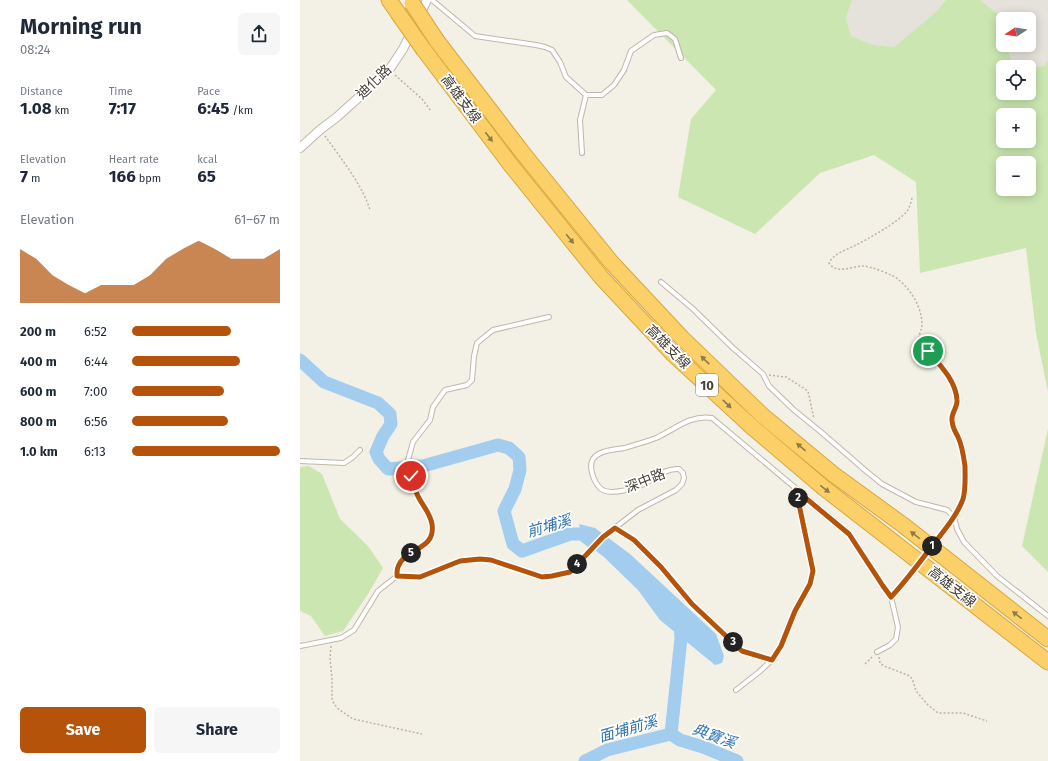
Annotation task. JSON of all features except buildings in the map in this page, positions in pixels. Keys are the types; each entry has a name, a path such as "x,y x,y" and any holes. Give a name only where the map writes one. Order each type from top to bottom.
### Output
{"highway":[{"name":"高雄支線","path":"389,0 424,50 510,164 601,277 672,353 751,426 824,488 1048,662"},
{"name":"高雄支線","path":"411,1 437,41 522,152 611,262 682,338 763,416 833,474 903,525 1048,639"}],"street":[{"name":"迪化路","path":"300,148 389,70 403,49 427,0"}],"lane":[{"path":"432,0 475,36 536,45 552,50 560,62 566,77 586,94 602,95 614,85 624,70 632,51 654,35 667,34 673,37 681,58"},
{"path":"582,153 580,120 586,94"},
{"path":"661,282 692,308 733,348 763,374 769,386 794,410 882,484 916,502 947,510 954,517 957,529 964,542 997,576 1048,616"},
{"path":"300,646 341,638 354,630 378,591 397,576 398,566 410,554 424,546 431,537 432,524 427,510 417,494 408,460 413,442 430,420 433,407 445,390 467,385 472,380 474,356 477,343 493,330 549,317"},
{"name":"深中路","path":"397,576 420,577 460,561 480,559 491,560 542,577 570,572 603,537 638,510 676,490 682,484 684,478 679,469 674,469 662,473 647,483 617,492 607,492 600,488 596,482 592,472 593,459 601,453 625,448 657,437 676,426 704,417 712,418 849,534 891,597 898,627 896,639 890,645 877,652"},
{"path":"300,461 344,463 354,457 360,450"},
{"path":"736,690 772,660 781,646 795,611 810,584 813,571 796,490"},
{"path":"891,597 899,589 954,517"},
{"path":"615,528 634,540 661,567 692,604 742,651 772,660"}],"path":[{"path":"389,70 422,99 431,111"},
{"path":"321,129 347,168 368,203 370,210"},
{"path":"912,198 909,208 896,220 865,240 831,259 829,263 832,267 838,270 864,265 884,272 898,279 917,303 922,326 919,340 921,345 948,375 953,384 958,401 952,413 952,419 954,432 958,437 965,464 965,486 963,498 954,517"},
{"path":"763,374 786,378 808,391 816,428"},
{"path":"331,640 330,658 332,700 337,708 353,719 422,734"},
{"path":"865,664 877,652 880,663 884,666 910,676 916,691 928,705 938,713 963,714 987,721"}],"shaded area":[{"path":"852,0 946,0 937,11 894,47 874,45 851,36 846,18"},
{"path":"980,0 1048,0 1048,60 1044,66 1036,67 1036,60 1012,60 1009,52 1036,52 1036,12 996,13"}],"green space":[{"path":"627,0 852,0 846,18 851,36 874,45 894,47 937,11 946,0 980,0 996,13 996,52 1009,52 1012,60 996,60 996,100 1036,100 1036,67 1044,66 1048,60 1048,392 1036,333 1026,248 920,273 916,182 874,155 820,173 755,234 678,197 691,119 716,90"},
{"path":"1048,429 1048,572 1022,546"},
{"path":"309,466 322,474 340,519 368,546 383,568 368,594 343,631 325,636 311,616 300,611 300,467"}],"water":[{"path":"579,524 595,528 630,554 716,634 724,656 722,663 715,665 660,620 638,590 604,557 584,542"}],"waterway":[{"name":"前埔溪","path":"300,360 324,382 378,403 390,414 391,424 383,436 376,452 379,459 388,469 423,466 498,445 509,448 519,457 520,470 515,489 504,511 513,544 522,551 570,534 582,534 595,544"},
{"name":"前埔溪","path":"671,734 681,638 680,621"},
{"name":"面埔前溪","path":"585,761 607,750 671,734 680,740 703,747 737,761"}],"route":[{"path":"411,476 417,494 427,510 432,524 431,537 424,546 410,554 398,566 397,576 420,577 460,561 480,559 491,560 542,577 552,576 570,572 603,537 615,528 634,540 661,567 692,604 742,651 772,660 781,646 795,611 810,584 813,571 796,490 849,534 891,597 899,589 946,528 959,508 963,498 965,486 965,464 958,437 954,432 952,419 952,413 958,401 953,384 948,375 928,351"}],"water label":[{"name":"典寶溪","path":"714,736"}]}
